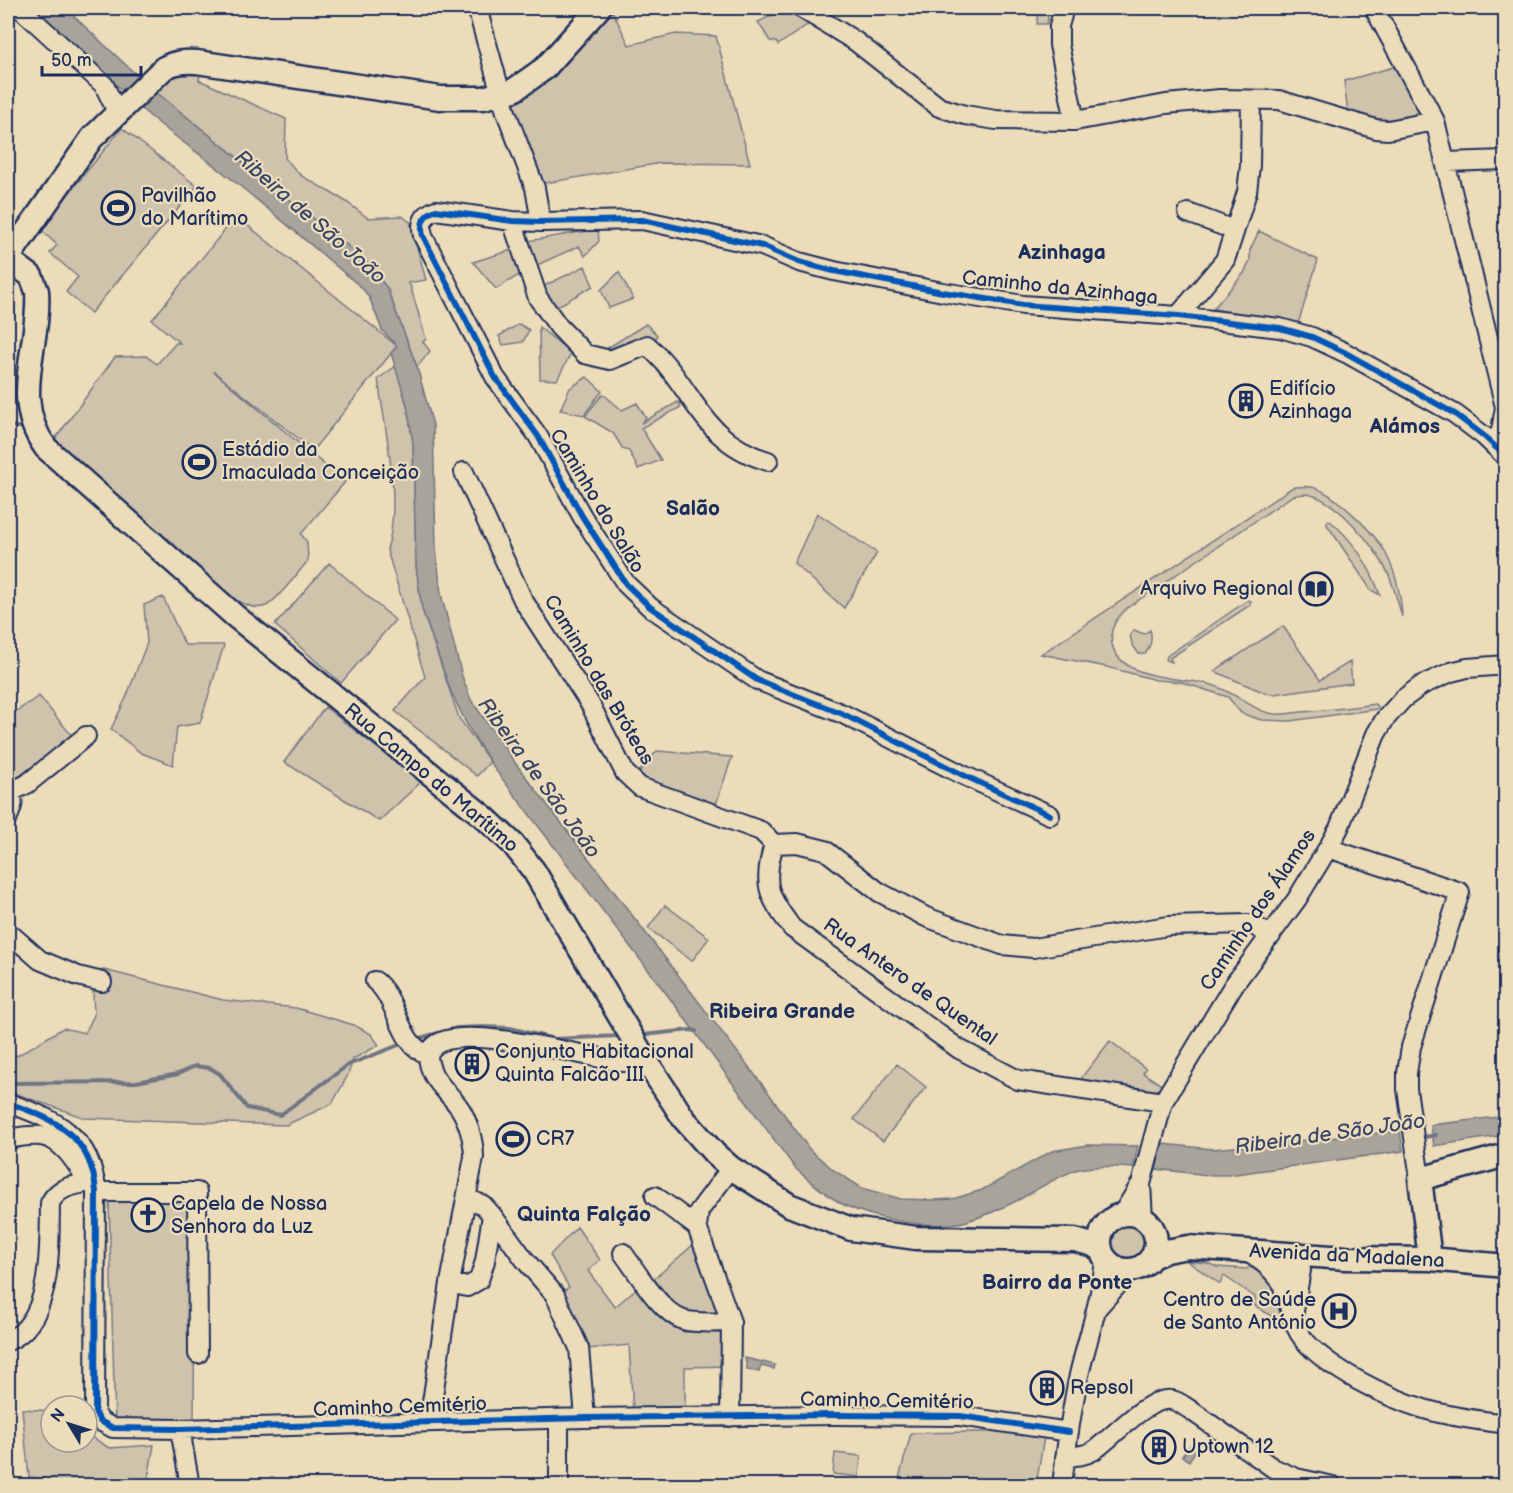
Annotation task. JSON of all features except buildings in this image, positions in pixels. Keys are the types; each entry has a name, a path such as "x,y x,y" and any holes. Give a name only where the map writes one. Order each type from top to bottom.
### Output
{"main road":[{"path":"8,258 79,154 124,106 164,68 174,63 186,61 440,98 483,98 502,94 526,83 545,68 599,8"},
{"name":"Rua Campo do Marítimo","path":"8,258 29,274 36,285 38,296 28,405 33,428 46,448 235,616 484,817 513,844 534,870 554,902 643,1056 684,1119 715,1154 731,1168 789,1205 851,1229 916,1238 1075,1240 1093,1245 1103,1254"},
{"path":"1430,1259 1420,1179 1506,1155"},
{"path":"1130,1222 1156,1242 1152,1257 1140,1268 1131,1270 1112,1265 1103,1254 1101,1238 1130,1222"},
{"name":"Rua Campo do Marítimo","path":"1075,1240 1130,1222"},
{"name":"Avenida da Madalena","path":"1130,1222 1188,1247"},
{"name":"Avenida da Madalena","path":"1152,1257 1166,1251 1188,1247 1327,1257 1430,1259 1506,1266"}],"street":[{"path":"20,8 104,84 124,106"},
{"path":"477,8 506,112 535,188 541,222"},
{"path":"1064,8 1059,26 1059,45 1075,121"},
{"path":"1374,8 1435,121 1505,407 1499,450"},
{"path":"807,9 855,41 939,107 965,115 996,120 1075,121 1166,104 1220,99 1251,99 1279,100 1376,129 1388,130 1435,121"},
{"path":"1178,316 1225,260 1247,192 1251,99"},
{"path":"1446,162 1506,160"},
{"name":"Caminho do Salão","path":"512,220 436,210 426,216 421,228 495,378 538,436 582,516 626,584 650,608 757,680 843,714 963,775 1050,815"},
{"path":"1188,213 1234,230"},
{"path":"512,220 538,298 559,327 585,354 610,360 647,345 664,360 708,424 738,450 768,461"},
{"name":"Caminho da Azinhaga","path":"512,220 541,222 642,220 762,246 799,262 834,271 943,292 1023,305 1178,316 1280,328 1312,337 1346,353 1445,408 1499,450"},
{"name":"Caminho das Bróteas","path":"464,472 523,600 590,704 625,773 640,787 761,831 774,844"},
{"name":"Caminho dos Álamos","path":"1130,1222 1163,1102 1233,986 1297,899 1328,848 1339,828 1384,719 1403,699 1422,685 1451,672 1467,668 1506,665"},
{"path":"9,802 27,784 86,736"},
{"path":"774,844 797,843 825,850 879,892 926,917 1002,945 1033,948 1168,926 1188,925 1251,925 1271,936"},
{"name":"Rua Antero de Quental","path":"774,844 767,866 769,891 778,909 792,928 959,1049 1018,1080 1163,1102"},
{"path":"1328,848 1460,892 1409,1055 1407,1089 1420,1179"},
{"path":"8,932 40,960 78,976 102,982"},
{"path":"375,981 389,998 410,1041 417,1050 428,1054"},
{"path":"429,1422 450,1283 473,1168 474,1148 459,1107 439,1085 431,1071 428,1054 440,1042 470,1037 502,1040 623,1062 636,1061 643,1056"},
{"name":"Caminho Cemitério","path":"8,1103 40,1114 67,1131 89,1158 93,1185 97,1417 106,1426 112,1428 180,1429 585,1418 833,1415 960,1416 1069,1432"},
{"path":"8,1139 41,1136 51,1140 61,1146 93,1185"},
{"path":"730,1417 731,1322 697,1227 699,1211 731,1168"},
{"path":"8,1341 26,1328 42,1299 48,1267 50,1203 53,1197 65,1188 93,1185 197,1192 198,1354"},
{"path":"655,1196 697,1227"},
{"path":"467,1198 483,1205 555,1295 579,1348 585,1418"},
{"path":"450,1283 467,1287 479,1280 485,1261 492,1215"},
{"path":"1246,1252 1261,1260 1291,1283"},
{"path":"624,1253 660,1302 673,1315 685,1320 731,1322"},
{"path":"1062,1485 1079,1375 1098,1307 1103,1254"},
{"path":"1295,1255 1284,1273 1291,1283 1293,1319 1303,1338 1310,1345 1335,1365 1364,1382 1423,1408 1458,1417 1506,1424"},
{"path":"1291,1283 1327,1257"},
{"path":"1098,1307 1131,1270"},
{"path":"1065,1457 1083,1455 1093,1451 1150,1407 1166,1400 1176,1401 1273,1468 1296,1478 1333,1485"},
{"path":"559,1419 559,1485"},
{"path":"180,1429 190,1485"}],"shaded area":[{"path":"608,8 611,8 629,45 676,34 716,36 750,164 661,163 540,184 511,104 553,74"},
{"path":"1038,8 1049,8 1047,24 1037,24"},
{"path":"785,9 810,23 778,45 770,41 758,22"},
{"path":"1397,66 1418,112 1392,122 1376,121 1348,114 1344,81"},
{"path":"201,70 199,80 286,119 285,158 300,175 345,201 368,218 402,216 410,222 426,280 408,283 426,339 423,342 430,351 417,367 387,288 364,259 152,89 167,74"},
{"name":"Pavilhão do Marítimo","path":"122,128 197,186 91,313 66,292 78,277 50,253 57,245 40,229"},
{"path":"236,216 397,346 313,450 213,371 345,482 301,534 307,542 308,561 276,598 266,606 259,608 239,601 236,604 53,442 115,357 146,356 157,364 176,343 180,343 152,320"},
{"path":"598,229 599,241 585,256 579,246 535,266 528,241"},
{"path":"1259,231 1318,260 1298,324 1213,309 1244,273 1250,260 1250,250"},
{"path":"512,250 521,274 496,289 473,262"},
{"path":"585,266 593,286 553,309 542,287"},
{"path":"619,272 633,299 609,308 601,290"},
{"path":"519,324 529,330 523,342 503,345 499,336"},
{"path":"646,324 657,335 653,347 598,354"},
{"path":"539,327 571,353 557,380 540,379"},
{"path":"396,366 407,405 413,443 416,566 422,609 459,718 490,762 477,776 395,711 425,677 387,550 393,509 393,487 378,379"},
{"path":"587,377 602,391 584,415 560,410 570,388"},
{"path":"603,394 622,410 637,403 646,418 641,423 678,402 681,407 641,428 661,460 638,469 629,451 623,449 613,433 585,416"},
{"path":"1293,487 1311,487 1320,490 1351,513 1371,533 1384,550 1394,574 1399,591 1402,617 1388,573 1365,538 1330,504 1318,497 1303,494 1292,496 1127,608 1114,624 1112,644 1117,656 1127,665 1140,671 1212,685 1274,714 1375,704 1378,706 1377,709 1290,721 1261,720 1241,713 1228,697 1181,682 1156,680 1107,667 1041,654"},
{"path":"817,513 877,553 844,608 794,563"},
{"path":"1329,520 1359,554 1380,595 1371,590 1326,523"},
{"path":"329,563 395,620 341,683 275,625"},
{"path":"163,597 185,645 224,645 200,723 177,727 173,765 141,753 111,729 126,698 147,643 144,605"},
{"path":"1248,600 1251,601 1250,605 1170,658 1172,662 1166,660 1167,656"},
{"path":"1283,626 1320,680 1350,662 1352,683 1274,694 1265,693 1214,671"},
{"path":"1134,630 1144,634 1150,630 1150,643 1145,654 1139,654 1132,644 1130,635"},
{"path":"39,696 73,737 18,777 8,779 8,717"},
{"path":"325,707 421,782 379,821 284,762"},
{"path":"657,751 732,757 715,807 656,790 639,772"},
{"path":"665,905 709,938 692,961 648,928"},
{"path":"104,970 223,1000 296,1008 354,1025 371,1034 379,1045 353,1059 348,1075 332,1104 286,1125 85,1118 8,1091 8,1051 17,1056 63,1028 85,1033 94,1015 92,972"},
{"path":"1110,1041 1146,1069 1143,1073 1163,1086 1154,1092 1082,1083 1082,1077"},
{"path":"897,1064 926,1087 883,1141 854,1119"},
{"name":"CR7","path":"513,1124 526,1131 514,1153 501,1147"},
{"path":"195,1198 194,1424 115,1425 109,1201"},
{"path":"1128,1224 1141,1230 1147,1243 1141,1256 1128,1262 1115,1256 1109,1243 1115,1230"},
{"path":"577,1227 600,1260 588,1271 615,1307 638,1287 669,1324 684,1332 728,1331 728,1366 685,1367 685,1414 633,1411 629,1345 587,1349 562,1292 569,1287 550,1255"},
{"path":"694,1244 726,1315 693,1314 676,1306 654,1279"},
{"path":"1187,1261 1207,1263 1217,1267 1247,1269 1249,1267 1258,1270 1270,1282 1274,1290 1284,1324 1254,1305 1255,1297 1224,1276 1220,1284"},
{"path":"22,1409 39,1410 39,1454 99,1454 99,1442 109,1448 154,1445 147,1485 74,1485 29,1477"},
{"path":"1045,1431 1036,1485 897,1486 911,1433"},
{"path":"835,1453 861,1456 859,1477 833,1474"}],"water":[{"path":"35,8 65,8 142,80 126,94"},
{"path":"152,89 364,259 387,288 417,367 433,425 436,547 441,594 462,676 471,700 516,764 810,1150 835,1171 862,1188 901,1199 953,1199 982,1190 1052,1151 1088,1145 1138,1146 1133,1168 1079,1169 988,1214 967,1221 938,1225 886,1219 842,1204 795,1168 678,1009 494,768 467,725 451,692 422,609 416,566 413,443 407,405 391,353 397,346 382,330 369,297 362,288 274,213 136,104"},
{"path":"1505,1116 1505,1135 1434,1146 1431,1125"},
{"path":"1400,1131 1403,1151 1229,1175 1156,1169 1163,1144 1213,1149"},
{"path":"1498,1215 1505,1215 1505,1235 1497,1234"},
{"path":"745,1358 775,1365 774,1369 761,1366 759,1372 747,1369"},
{"path":"1194,1440 1200,1444 1189,1461 1182,1456"}],"waterway":[{"path":"8,424 22,427"},
{"path":"416,1039 457,1028 482,1027 510,1028 554,1039 619,1036"},
{"path":"643,1035 696,1031"},
{"path":"8,1083 136,1082 178,1074 195,1066 210,1068 220,1074 247,1108 280,1115 348,1065 399,1045"},
{"name":"Ribeira de São João","path":"1419,1138 1436,1135"},
{"path":"1047,1486 1048,1481"}],"cycle path":[{"path":"1050,815 963,775 843,714 757,680 650,607 626,584 582,516 538,436 495,377 423,236 422,223 425,217 436,210 512,221 642,220 762,246 799,262 834,271 943,292 1023,305 1178,316 1280,328 1312,337 1346,353 1455,414 1484,436 1506,457"},
{"path":"8,1103 41,1116 68,1133 79,1143 93,1173 96,1192 95,1412 100,1421 113,1428 180,1429 585,1418 833,1415 960,1416 1069,1432"}],"place":[{"name":"Pavilhão do Marítimo","path":"118,208"},
{"name":"Edifício Azinhaga","path":"1246,401"},
{"name":"Estádio da Imaculada Conceição","path":"199,462"},
{"name":"Arquivo Regional","path":"1316,589"},
{"name":"Conjunto Habitacional Quinta Falcão III","path":"472,1064"},
{"name":"CR7","path":"513,1139"},
{"name":"Capela de Nossa Senhora da Luz","path":"148,1215"},
{"name":"Centro de Saúde de Santo António","path":"1339,1311"},
{"name":"Repsol","path":"1047,1388"},
{"name":"Uptown 12","path":"1159,1447"}],"district":[{"name":"Azinhaga","path":"1062,252"},
{"name":"Alámos","path":"1405,426"},
{"name":"Salão","path":"693,508"},
{"name":"Ribeira Grande","path":"782,1011"},
{"name":"Quinta Falção","path":"584,1214"},
{"name":"Bairro da Ponte","path":"1057,1282"}]}
